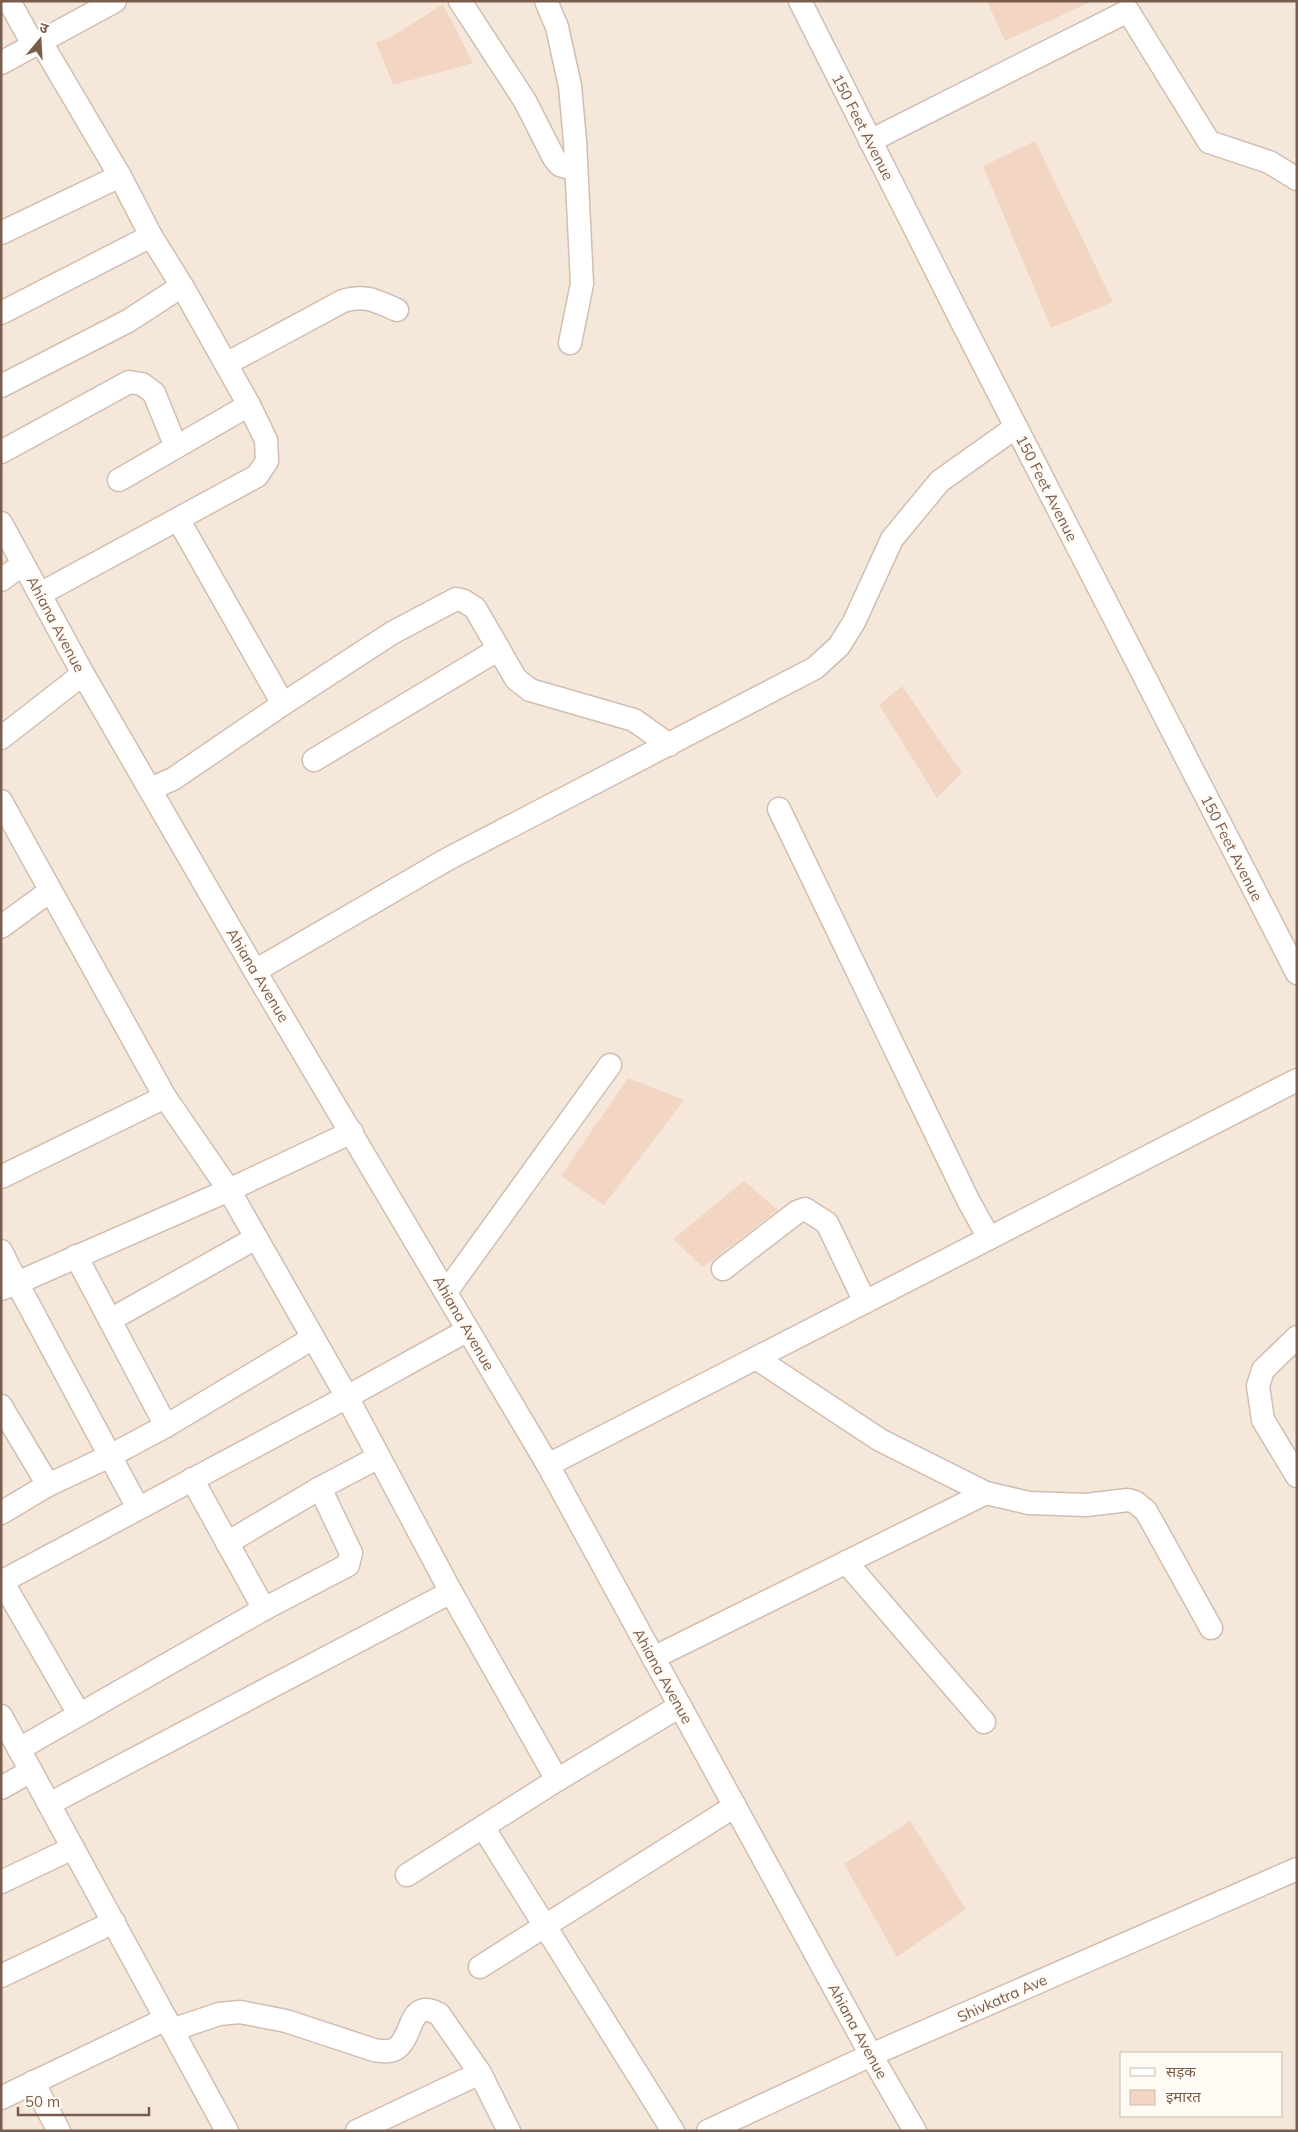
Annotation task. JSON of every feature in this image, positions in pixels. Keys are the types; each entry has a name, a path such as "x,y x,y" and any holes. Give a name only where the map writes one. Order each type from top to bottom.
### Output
{"street":[{"path":"9,1 120,176 151,236 182,286 249,405 266,440 267,461 257,476 40,594"},
{"path":"1,63 115,1"},
{"path":"460,1 525,101 554,158 560,165 576,170"},
{"path":"546,1 557,27 570,86 576,170 582,284 570,342"},
{"name":"150 Feet Avenue","path":"800,1 1016,427 1297,973"},
{"path":"870,141 1128,11 1209,142 1269,162 1297,179"},
{"path":"1,233 120,176"},
{"path":"1,313 151,236"},
{"path":"1,386 128,321 182,286"},
{"path":"226,364 343,301 358,296 377,301 397,310"},
{"path":"1,452 128,382 142,384 154,394 176,447"},
{"path":"119,480 249,405"},
{"path":"255,971 446,860 814,668 839,646 854,622 892,539 940,481 1016,427"},
{"path":"178,519 283,704"},
{"name":"Ahiana Avenue","path":"1,523 82,674 255,971 548,1465 871,2055 915,2131"},
{"path":"1,580 23,564"},
{"path":"150,789 172,779 392,633 456,599 464,601 475,608 516,679 530,690 634,720 669,745"},
{"path":"314,760 499,649"},
{"path":"1,738 82,674"},
{"path":"1,801 165,1097 229,1190 347,1397 451,1592 557,1780"},
{"path":"779,809 964,1191 989,1238"},
{"path":"1,927 50,891"},
{"path":"446,1292 610,1064"},
{"path":"548,1465 1297,1080"},
{"path":"1,1177 165,1097"},
{"path":"9,1286 229,1190 352,1132"},
{"path":"723,1269 796,1212 805,1209 827,1223 865,1302"},
{"path":"110,1320 256,1238"},
{"path":"1,1250 9,1286 110,1456 138,1508"},
{"path":"76,1256 166,1426"},
{"path":"79,1714 2,1581 347,1397 468,1330"},
{"path":"1297,1337 1263,1370 1258,1386 1263,1420 1297,1476"},
{"path":"1,1513 48,1485 110,1456 166,1426 313,1338"},
{"path":"756,1358 880,1440 986,1493 1029,1503 1086,1505 1128,1500 1135,1502 1146,1511 1211,1628"},
{"path":"1,1406 48,1485"},
{"path":"227,1543 320,1488 379,1457"},
{"path":"192,1479 264,1609"},
{"path":"19,1749 264,1609 348,1565 351,1553 320,1488"},
{"path":"654,1658 986,1493"},
{"path":"846,1562 984,1722"},
{"path":"49,1804 451,1592"},
{"path":"406,1875 557,1780 680,1706"},
{"path":"1,1716 227,2131"},
{"path":"1,1788 31,1771"},
{"path":"480,1967 735,1806"},
{"path":"483,1827 673,2131"},
{"path":"1,1882 73,1848"},
{"name":"Shivkatra Ave","path":"708,2131 871,2055 1297,1869"},
{"path":"1,1976 114,1922"},
{"path":"1,2098 33,2082 169,2024 219,2014 240,2012 286,2022 385,2052 396,2049 402,2042 415,2015 423,2010 431,2010 439,2014 480,2073 509,2131"},
{"path":"357,2131 480,2073"},
{"path":"33,2082 59,2131"}],"shaded area":[{"path":"1,1 1297,1 1297,2131 1,2131"}],"building":[{"path":"987,1 1093,1 1005,41"},
{"path":"443,4 473,63 393,85 376,42 388,39"},
{"path":"1035,141 1113,302 1051,328 983,166"},
{"path":"902,686 962,773 937,798 879,705"},
{"path":"628,1078 684,1100 604,1205 561,1176"},
{"path":"744,1181 778,1210 703,1267 673,1239"},
{"path":"910,1821 966,1909 897,1957 844,1864"}]}
